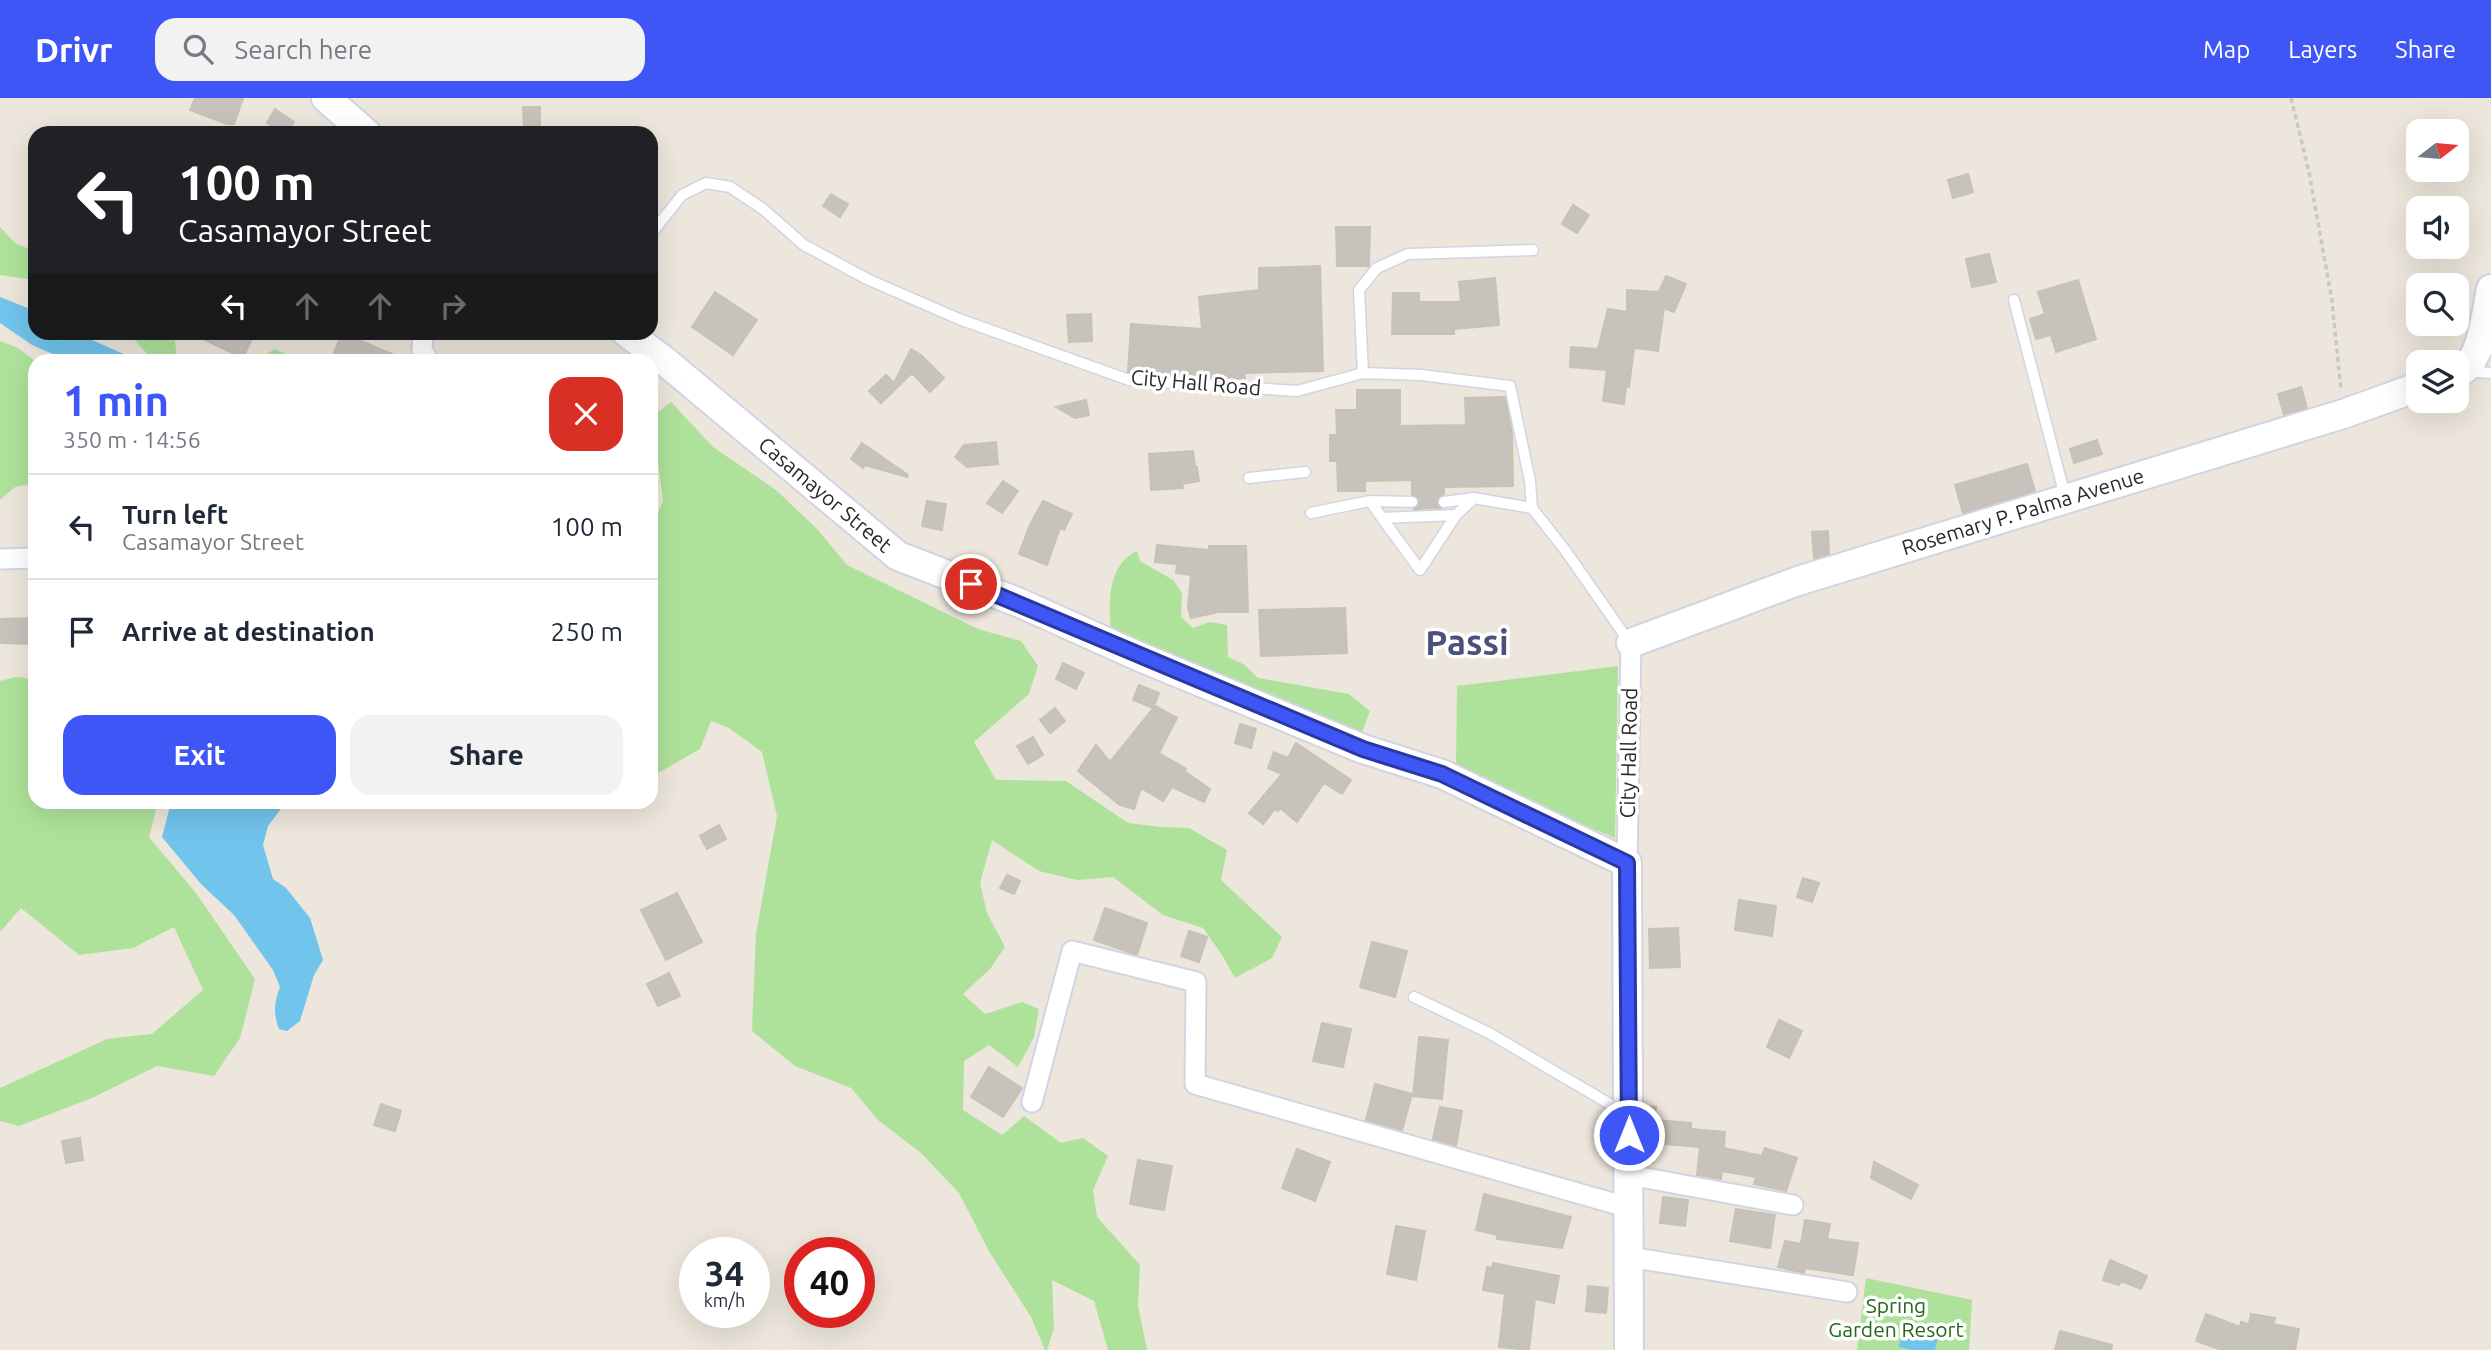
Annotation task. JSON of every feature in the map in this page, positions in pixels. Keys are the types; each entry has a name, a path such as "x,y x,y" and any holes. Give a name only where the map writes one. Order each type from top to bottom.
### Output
{"street":[{"path":"326,98 358,126"},
{"path":"2471,372 2491,289"},
{"name":"Casamayor Street","path":"637,340 655,354"},
{"name":"Casamayor Street","path":"658,356 898,556 1020,603 1140,657 1363,749 1442,774 1627,863"},
{"name":"Rosemary P. Palma Avenue","path":"1631,643 1798,580 2343,414 2406,391"},
{"path":"0,559 28,558"},
{"name":"City Hall Road","path":"1627,863 1631,643"},
{"path":"1627,863 1629,1350"},
{"path":"1032,1102 1072,951 1196,982 1195,1084 1630,1208"},
{"path":"1629,1175 1793,1205"},
{"path":"1629,1256 1847,1292"}],"lane":[{"name":"City Hall Road","path":"658,225 682,195 706,183 730,187 763,209 804,245 867,279 959,319 1129,380 1297,391 1363,373 1421,374 1510,386 1530,481 1532,508"},
{"path":"1363,373 1359,290 1377,268 1408,254 1533,250"},
{"path":"2014,300 2066,499"},
{"path":"1249,478 1305,472"},
{"path":"1370,501 1420,570 1456,515 1474,498"},
{"path":"1444,502 1474,498 1532,508 1631,643"},
{"path":"1311,513 1370,501 1412,502"},
{"path":"1382,518 1456,515"},
{"path":"1413,997 1489,1033 1628,1115"}],"path":[{"path":"2291,98 2309,172 2332,301 2343,414"}],"green space":[{"path":"0,227 16,244 28,248 28,279 0,275"},
{"path":"134,340 175,340 177,354 147,354"},
{"path":"0,341 18,348 28,356 28,484 15,487 0,500"},
{"path":"275,349 285,354 266,354"},
{"path":"671,402 713,447 776,490 817,529 847,565 978,629 1021,641 1038,666 1029,694 974,742 996,780 1066,781 1128,823 1189,828 1227,850 1221,880 1282,937 1272,958 1235,978 1203,928 1163,915 1113,877 1077,880 1039,871 992,840 980,883 987,913 1005,947 990,969 963,994 985,1014 1022,1002 1039,1009 1034,1037 1018,1067 989,1045 964,1061 963,1110 1002,1135 1024,1116 1061,1143 1083,1138 1108,1156 1093,1190 1097,1217 1140,1265 1138,1306 1147,1350 1108,1350 1094,1301 1052,1280 1054,1328 1045,1350 1031,1317 990,1253 959,1193 921,1153 878,1120 851,1088 795,1066 752,1031 756,934 777,816 762,752 729,728 711,721 700,749 658,773 658,513 663,501 658,463 658,412"},
{"path":"1137,551 1140,561 1173,580 1182,593 1181,617 1193,628 1210,622 1227,625 1228,657 1245,665 1258,678 1349,694 1370,711 1361,735 1111,634 1110,599 1115,576 1127,557"},
{"path":"1618,666 1615,838 1456,770 1457,686"},
{"path":"16,677 28,678 28,809 156,809 149,837 196,893 255,979 240,1038 214,1076 157,1066 92,1098 19,1126 0,1121 0,1088 107,1039 152,1034 203,990 174,927 133,948 79,955 21,908 0,932 0,681"},
{"name":"Spring Garden Resort","path":"1866,1278 1972,1300 1969,1350 1857,1350"}],"water":[{"path":"0,297 28,308 28,340 92,340 124,354 53,354 32,345 0,323"},
{"path":"169,809 281,809 268,826 263,845 273,879 286,888 310,918 323,960 314,975 300,1021 287,1031 279,1029 276,1018 275,1003 280,987 273,970 234,915 201,884 162,837"},
{"path":"1903,1326 1939,1334 1935,1350 1899,1347"}],"building":[{"path":"195,98 243,98 234,124 227,124 190,110"},
{"path":"523,107 540,107 540,126 524,126"},
{"path":"275,109 294,122 291,126 272,126 267,123"},
{"path":"1968,174 1973,192 1953,198 1948,180"},
{"path":"831,194 848,204 840,217 823,206"},
{"path":"1573,205 1589,215 1577,233 1562,224"},
{"path":"1336,227 1370,227 1369,266 1337,266"},
{"path":"1989,254 1996,282 1972,287 1966,259"},
{"path":"1320,266 1323,371 1244,373 1245,378 1233,379 1128,372 1131,324 1202,329 1199,297 1259,290 1259,268"},
{"path":"1666,276 1686,284 1674,312 1664,308 1658,351 1634,348 1624,404 1603,401 1607,370 1570,367 1571,347 1598,349 1608,309 1627,312 1627,290 1659,292"},
{"path":"1495,278 1499,325 1454,329 1454,334 1392,334 1393,293 1419,293 1419,302 1461,302 1459,282"},
{"path":"2078,280 2096,339 2056,352 2051,335 2036,339 2030,319 2045,314 2038,292"},
{"path":"715,292 757,320 733,355 692,327"},
{"path":"1091,314 1092,341 1069,342 1067,315"},
{"path":"205,340 251,340 245,354 235,354"},
{"path":"339,340 359,340 392,354 333,354"},
{"path":"911,349 944,378 930,392 912,373 881,403 869,391 886,375 894,383"},
{"path":"2301,387 2307,408 2284,415 2278,394"},
{"path":"1357,390 1400,390 1400,426 1466,425 1465,398 1505,397 1512,433 1513,486 1444,487 1444,494 1437,500 1440,508 1413,509 1418,506 1419,501 1412,495 1412,480 1365,481 1365,491 1338,491 1337,461 1330,461 1330,435 1337,435 1336,410 1357,410"},
{"path":"1086,400 1089,415 1075,418 1056,407"},
{"path":"2097,440 2102,454 2074,463 2070,449"},
{"path":"996,442 998,464 967,467 955,457 964,445"},
{"path":"862,443 908,475 907,477 865,465 863,468 851,459"},
{"path":"1193,451 1199,481 1182,484 1183,488 1151,490 1149,454"},
{"path":"2027,464 2035,491 1963,513 1955,485"},
{"path":"1003,481 1018,491 1002,513 987,503"},
{"path":"927,501 946,504 942,530 922,526"},
{"path":"1043,501 1072,514 1064,530 1060,528 1047,565 1019,554"},
{"path":"1828,531 1829,554 1814,559 1812,532"},
{"path":"1157,545 1209,550 1209,546 1246,546 1248,612 1218,612 1191,618 1188,607 1191,575 1176,573 1177,564 1155,562"},
{"path":"1345,608 1347,653 1261,656 1259,610"},
{"path":"28,618 28,644 0,643 0,619"},
{"path":"1063,663 1084,673 1076,689 1056,679"},
{"path":"1139,685 1159,693 1153,708 1133,700"},
{"path":"1155,706 1177,718 1159,753 1186,769 1184,771 1210,789 1204,802 1172,787 1163,801 1141,788 1134,809 1120,805 1078,771 1096,745 1110,762"},
{"path":"1055,708 1065,721 1050,733 1040,720"},
{"path":"1240,724 1256,729 1251,748 1235,743"},
{"path":"1033,737 1043,755 1028,764 1017,746"},
{"path":"1296,743 1351,780 1342,794 1324,783 1297,822 1280,808 1278,811 1275,809 1263,824 1249,813 1282,774 1268,768 1274,752 1288,758"},
{"path":"719,825 726,839 707,849 700,836"},
{"path":"1007,875 1020,881 1014,894 1000,888"},
{"path":"1803,878 1819,883 1812,902 1797,897"},
{"path":"677,893 702,942 666,960 641,910"},
{"path":"1739,900 1776,906 1772,936 1735,930"},
{"path":"1105,908 1147,923 1137,955 1094,940"},
{"path":"1678,928 1680,967 1650,968 1649,929"},
{"path":"1189,931 1207,937 1199,962 1181,956"},
{"path":"1372,942 1407,951 1395,997 1360,987"},
{"path":"669,973 680,996 658,1006 647,984"},
{"path":"1779,1020 1802,1031 1789,1058 1767,1047"},
{"path":"1322,1023 1351,1029 1343,1067 1313,1061"},
{"path":"1419,1037 1448,1040 1442,1099 1413,1096"},
{"path":"989,1067 1022,1088 1003,1117 971,1097"},
{"path":"1375,1084 1412,1094 1402,1130 1366,1120"},
{"path":"381,1104 401,1111 395,1131 374,1125"},
{"path":"1645,1106 1656,1107 1655,1120 1691,1123 1691,1129 1725,1132 1724,1148 1762,1156 1765,1148 1797,1158 1786,1191 1754,1184 1756,1177 1722,1171 1721,1179 1697,1175 1700,1147 1654,1143 1653,1162 1645,1162"},
{"path":"1440,1107 1462,1111 1456,1146 1433,1139"},
{"path":"80,1138 83,1160 66,1163 62,1141"},
{"path":"1297,1149 1330,1162 1315,1201 1282,1188"},
{"path":"1138,1160 1172,1166 1164,1210 1130,1204"},
{"path":"1874,1162 1918,1185 1911,1199 1871,1178"},
{"path":"1484,1194 1571,1217 1562,1248 1497,1239 1497,1235 1476,1230"},
{"path":"1663,1197 1688,1200 1685,1226 1660,1223"},
{"path":"1736,1209 1775,1215 1770,1248 1730,1241"},
{"path":"1805,1220 1830,1224 1827,1239 1858,1243 1853,1275 1805,1268 1804,1273 1778,1267 1785,1241 1801,1244"},
{"path":"1396,1226 1425,1231 1416,1280 1387,1274"},
{"path":"2110,1260 2147,1276 2141,1289 2121,1281 2119,1285 2103,1280"},
{"path":"1493,1263 1559,1276 1554,1303 1535,1299 1529,1350 1499,1347 1505,1294 1483,1290 1487,1267 1492,1268"},
{"path":"1588,1286 1608,1288 1606,1313 1586,1311"},
{"path":"2206,1314 2240,1327 2241,1322 2249,1324 2251,1314 2275,1318 2273,1324 2299,1329 2295,1350 2222,1350 2196,1341"},
{"path":"2060,1331 2112,1345 2111,1350 2055,1350"}],"district":[{"name":"Passi","path":"1467,643"}],"route":[{"path":"971,584 1363,749 1442,774 1627,863 1629,1135"}]}
